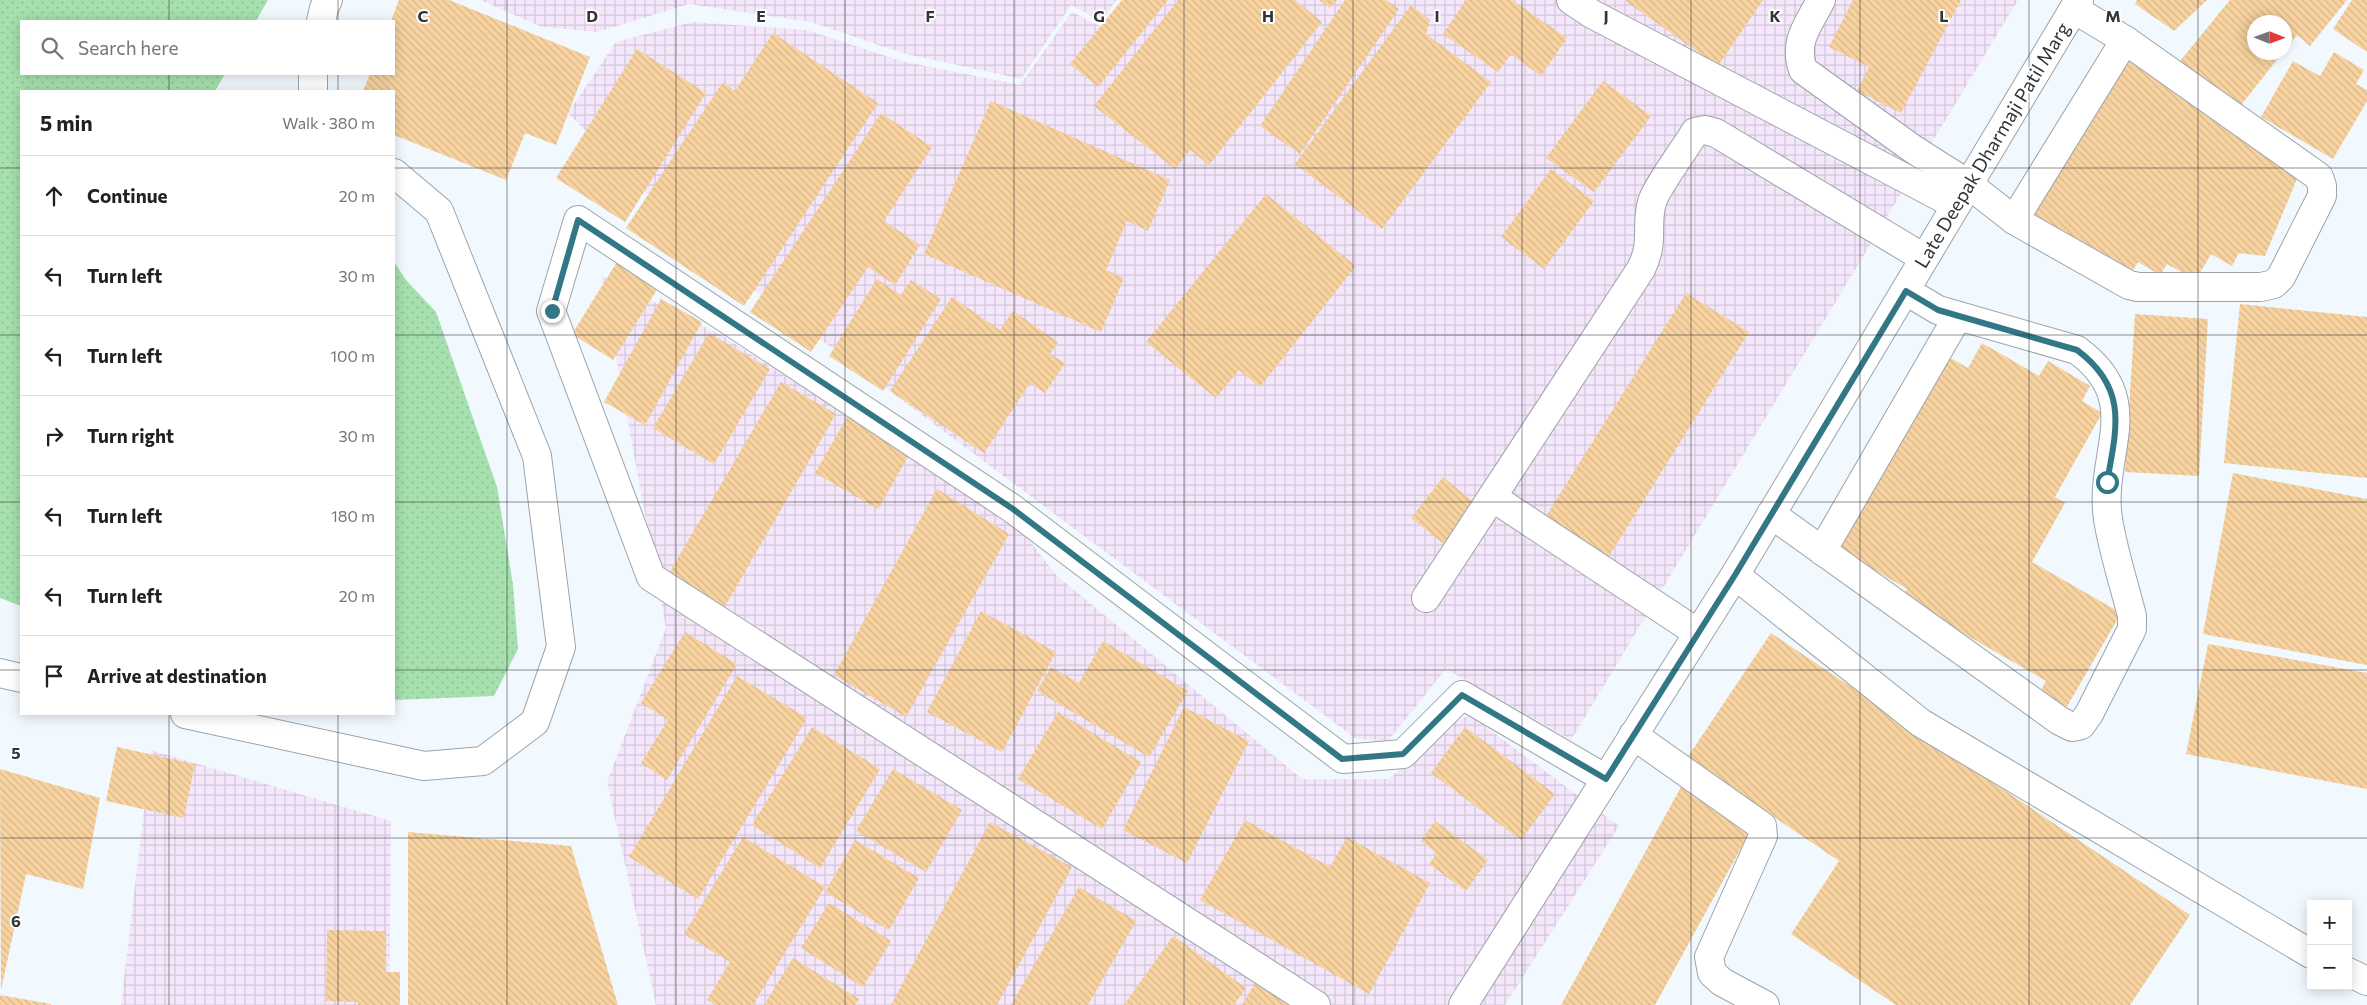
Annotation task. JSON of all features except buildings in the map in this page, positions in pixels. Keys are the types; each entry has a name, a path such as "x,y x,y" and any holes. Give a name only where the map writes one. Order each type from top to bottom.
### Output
{"street":[{"path":"321,20 328,0"},
{"path":"1571,0 1592,14 2014,220 2129,285 2138,287 2261,287 2274,284 2281,277 2322,196 2322,186 2318,177 2077,5"},
{"path":"1821,0 1798,45 1798,56 1803,70 1913,150 1962,195"},
{"name":"Late Deepak Dharmaji Patil Marg","path":"1463,1005 1735,575 2077,5"},
{"path":"2014,220 2125,40"},
{"path":"313,75 313,90"},
{"path":"1426,598 1641,269 1650,243 1652,200 1695,132 1705,130 1716,134 1924,258"},
{"path":"190,715 424,766 483,760 535,722 562,647 537,456 439,211 395,174"},
{"path":"1316,1005 652,577 552,311 578,220 1013,509 1342,759 1403,754 1462,695 1606,779"},
{"path":"1771,514 2060,721 2072,727 2081,725 2089,714 2132,629 2132,616 2108,518 2107,482 2116,415 2112,390 2093,362 2077,350 1938,310 1906,291"},
{"path":"1822,550 1958,316"},
{"path":"1492,497 1698,633"},
{"path":"1735,575 1922,723 2307,952"},
{"path":"0,673 20,678"},
{"path":"1633,735 1762,826 1762,836 1709,958 1712,973 1722,982 1765,1005"},
{"path":"2352,974 2367,981"}],"shaded area":[{"path":"480,0 1116,0 1102,21 1071,5 1021,79 902,53 811,22 689,4 597,32 542,27"},
{"path":"1123,0 2018,0 1571,740 1446,669 1387,742 1355,738 710,257 568,113 616,42 692,22 807,30 901,61 1020,85 1072,12 1104,28"},
{"path":"601,276 723,336 1019,527 1056,575 1302,779 1389,779 1454,722 1470,715 1619,826 1505,1005 656,1005 607,782 666,628"},
{"path":"151,750 391,821 389,1005 121,1005"}],"green space":[{"path":"0,0 268,0 257,20 20,20 20,75 224,75 216,90 20,90 20,606 0,598"},
{"path":"395,264 406,280 436,312 497,487 513,585 518,649 494,696 395,700"}],"route":[{"path":"552,311 578,220 1013,509 1342,759 1403,754 1462,695 1606,779 1735,575 1906,291 1938,310 2077,350 2093,362 2112,390 2116,415 2107,482"}]}
